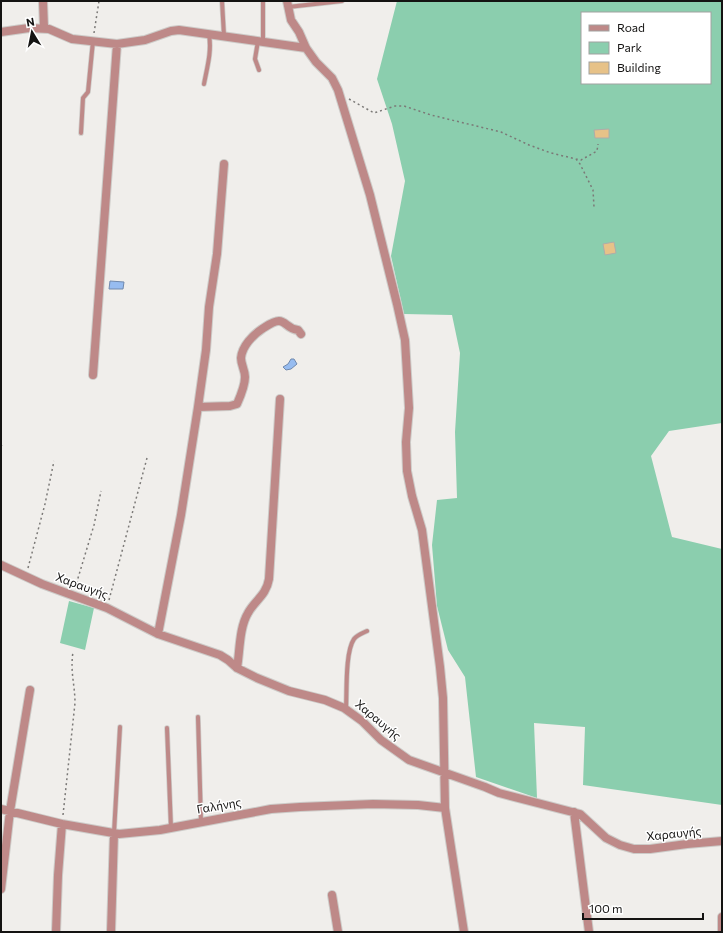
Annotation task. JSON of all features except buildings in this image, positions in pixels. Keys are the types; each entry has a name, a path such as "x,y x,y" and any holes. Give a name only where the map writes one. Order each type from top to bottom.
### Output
{"street":[{"path":"43,1 44,28"},
{"path":"288,4 291,20 299,32 306,48 316,62 332,78 338,90 370,196 405,340 409,408 406,442 407,471 412,496 422,530 440,667 444,719 445,808 464,932"},
{"path":"1,32 29,28 44,28 72,39 117,44 146,40 171,31 179,30 306,48"},
{"path":"94,375 117,44"},
{"path":"158,634 180,523 207,344 209,307 217,254 224,164"},
{"path":"198,407 230,406 237,404 243,389 245,378 242,364 242,353 250,339 256,334 273,322 279,321 284,322 292,329 298,330 301,334"},
{"path":"237,668 245,622 253,606 265,592 269,579 280,399"},
{"name":"Χαραυγής","path":"1,565 42,584 107,608 158,634 220,655 237,668 257,678 289,691 325,700 346,709 362,721 381,740 409,760 499,793 580,814 606,838 620,845 650,849 722,841"},
{"path":"1,889 10,811 30,690"},
{"name":"Γαλήνης","path":"1,809 62,824 114,833 130,834 171,828 271,809 373,804 418,805 445,808"},
{"path":"574,812 589,932"},
{"path":"56,932 62,824"},
{"path":"111,932 114,833"},
{"path":"332,894 338,932"},
{"path":"722,917 722,932"}],"lane":[{"path":"222,1 224,37"},
{"path":"259,70 255,59 261,42 263,1"},
{"path":"288,4 342,1"},
{"path":"204,84 210,53 209,34"},
{"path":"81,134 83,98 88,92 93,41"},
{"path":"346,709 348,658 351,646 354,639 368,631"},
{"path":"198,717 201,822"},
{"path":"114,833 120,727"},
{"path":"167,728 171,828"}],"path":[{"path":"93,41 99,1"},
{"path":"338,90 351,101 374,113 395,106 404,106 431,115 501,132 536,148 576,159 581,160 594,154 597,151 598,144"},
{"path":"576,159 593,190 594,207"},
{"path":"107,608 147,458"},
{"path":"27,577 26,570 29,566 39,530 54,460"},
{"path":"73,596 94,525 102,491"},
{"path":"62,824 75,704 75,693 71,672 74,652"}],"green space":[{"path":"397,1 722,1 722,423 669,431 651,456 672,537 722,549 722,805 583,785 585,727 534,723 537,798 476,777 465,677 448,650 437,606 432,545 437,500 457,498 455,432 460,353 452,315 404,314 391,256 405,181 392,124 377,79"},
{"path":"69,601 94,608 85,650 60,643"}],"water":[{"path":"110,281 124,282 123,289 109,289"},
{"path":"291,359 294,359 297,364 291,369 286,370 283,367 288,364"}]}
